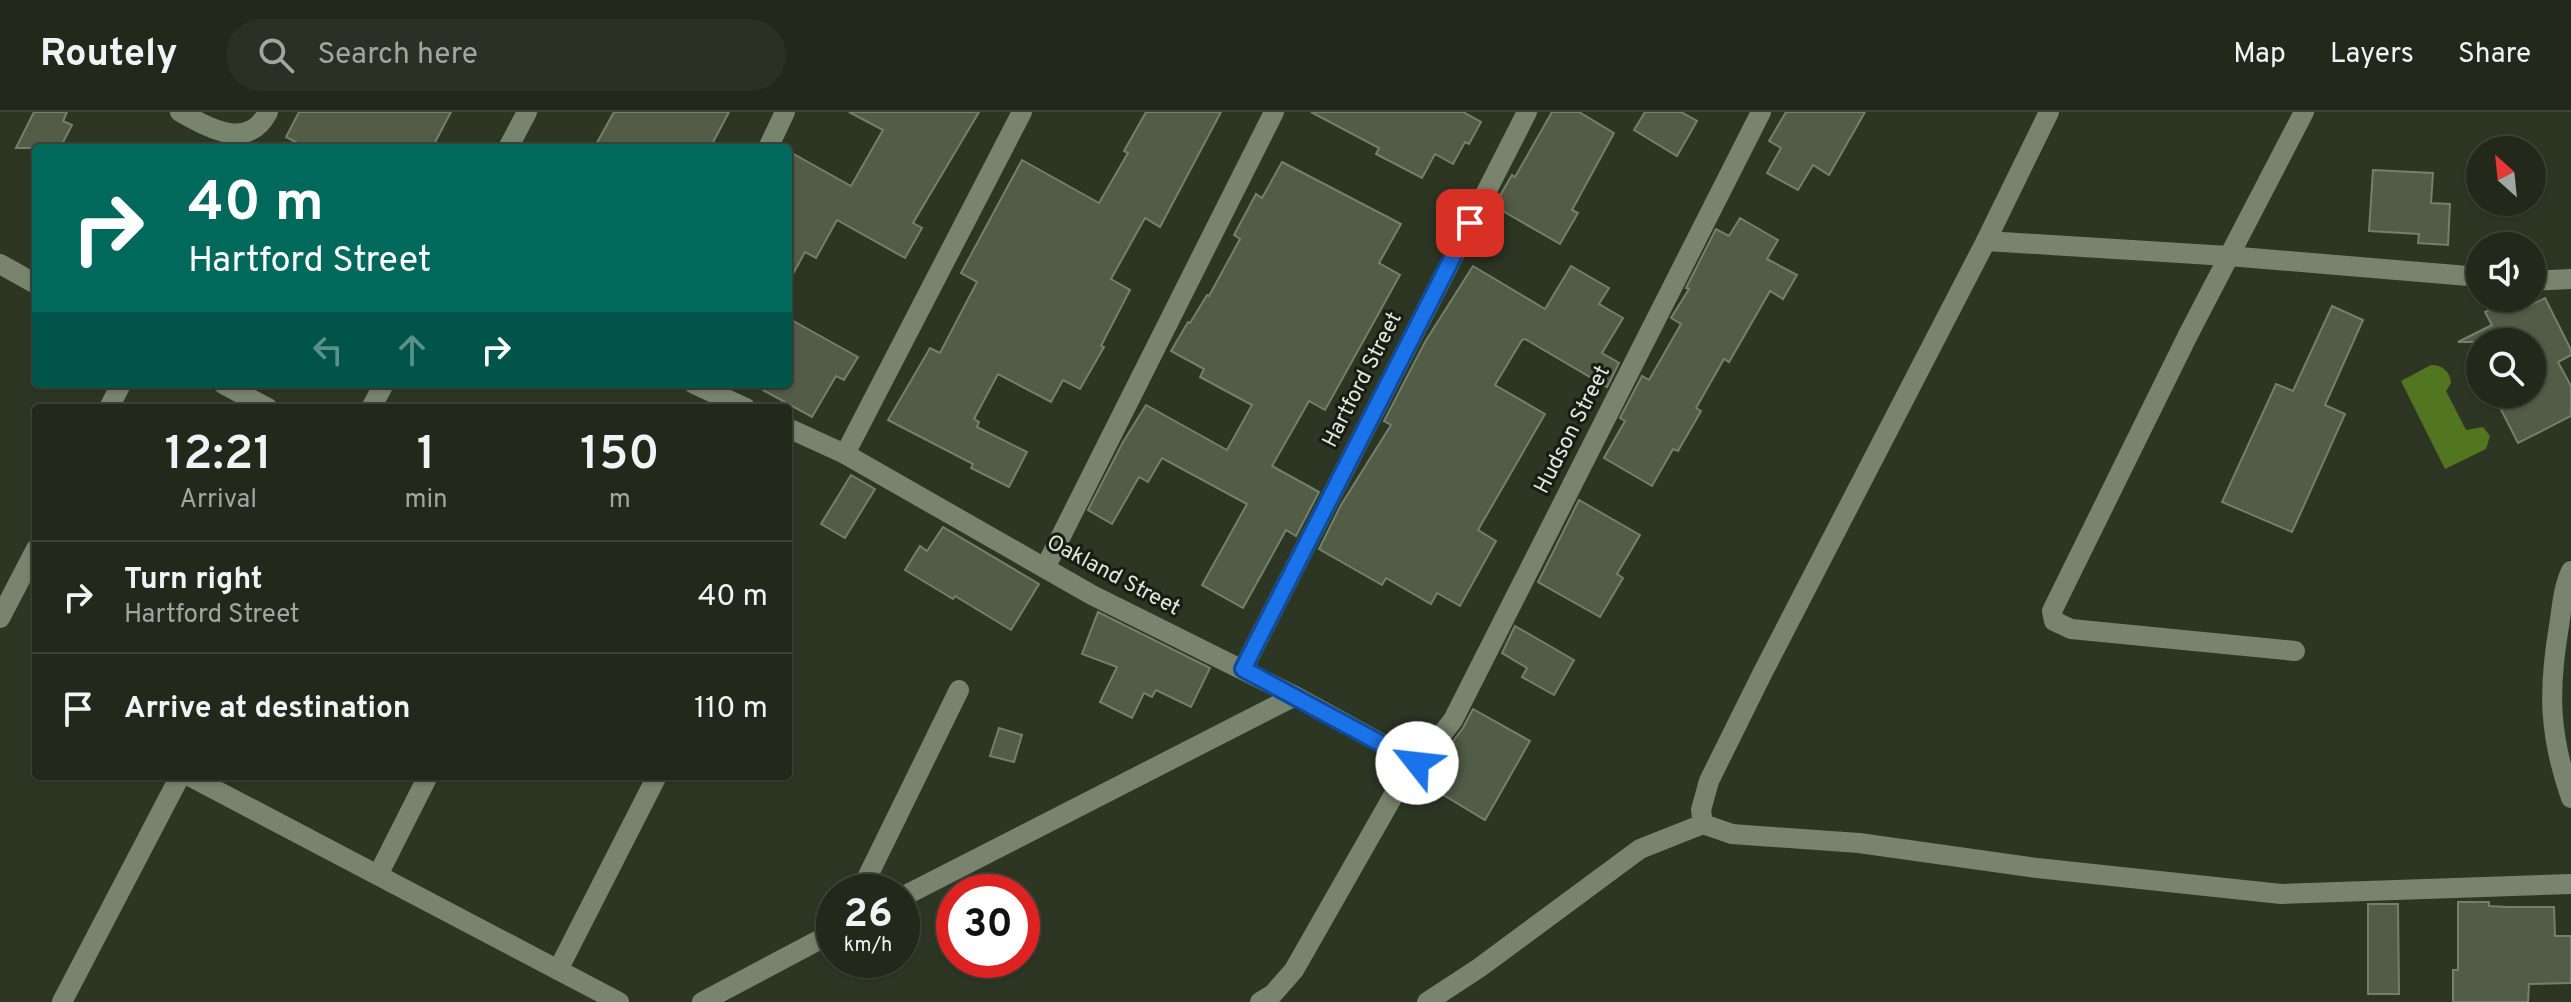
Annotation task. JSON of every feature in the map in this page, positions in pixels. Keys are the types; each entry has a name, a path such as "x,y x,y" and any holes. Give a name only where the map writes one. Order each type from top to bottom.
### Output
{"street":[{"path":"180,112 222,134 248,132 263,121 268,112"},
{"path":"510,144 527,112"},
{"path":"770,144 785,112"},
{"path":"845,454 1022,112"},
{"path":"1045,568 1274,112"},
{"name":"Hartford Street","path":"1243,669 1527,112"},
{"name":"Hudson Street","path":"1272,999 1294,970 1392,798 1453,720 1761,112"},
{"path":"1703,824 1701,810 1716,767 2049,112"},
{"path":"2295,651 2071,629 2054,621 2052,611 2228,256 2304,112"},
{"path":"1986,241 2228,256 2466,276"},
{"path":"0,264 32,282"},
{"path":"2546,280 2571,279"},
{"path":"230,388 260,404"},
{"path":"703,388 737,404"},
{"name":"Oakland Street","path":"792,430 845,454 1092,595 1243,669 1417,763"},
{"path":"0,618 32,557"},
{"path":"2571,571 2565,584 2557,635 2551,703 2555,747 2571,798"},
{"path":"869,874 959,690"},
{"path":"920,888 1295,696"},
{"path":"62,1002 178,780"},
{"path":"197,780 619,1002"},
{"path":"378,875 426,780"},
{"path":"558,970 655,780"},
{"path":"1427,1002 1479,968 1640,849 1703,824 1732,834 1859,843 2037,868 2281,894 2571,884"},
{"path":"702,1002 816,942"}],"shaded area":[{"path":"2431,365 2442,368 2449,376 2451,383 2446,391 2466,430 2483,427 2490,436 2486,449 2445,469 2401,381"}],"building":[{"path":"34,112 67,112 63,121 72,125 62,144 32,144 32,148 16,148"},
{"path":"299,112 451,112 434,144 299,144 286,137"},
{"path":"614,112 729,112 712,144 596,144"},
{"path":"849,112 979,112 913,223 922,228 905,258 837,220 816,258 805,252 792,276 792,153 851,186 883,130"},
{"path":"1146,112 1221,112 1160,227 1145,218 1111,279 1130,290 1101,346 1104,347 1080,389 1063,380 1051,402 998,374 974,419 979,422 977,427 1027,452 1009,487 971,468 973,464 888,420 930,348 940,353 977,282 961,273 1022,160 1099,203 1128,153 1124,151"},
{"path":"1311,112 1463,112 1481,122 1453,164 1435,154 1422,178 1376,154 1379,148"},
{"path":"1552,112 1579,112 1614,133 1572,210 1578,213 1560,244 1494,206 1512,175 1515,177"},
{"path":"1645,112 1681,112 1697,121 1677,156 1634,130"},
{"path":"1786,112 1865,112 1829,175 1813,165 1798,190 1767,173 1781,148 1769,141"},
{"path":"1282,162 1401,224 1379,263 1400,275 1325,410 1309,401 1272,466 1319,492 1296,536 1286,530 1243,608 1202,585 1247,504 1162,458 1148,482 1139,477 1112,524 1088,510 1146,405 1227,450 1252,405 1200,377 1204,369 1171,351 1188,322 1209,296 1240,239 1234,235 1256,194 1262,198"},
{"path":"2373,170 2433,173 2431,203 2450,204 2448,245 2418,243 2419,234 2369,231"},
{"path":"1740,218 1778,240 1767,259 1797,275 1783,299 1770,291 1729,362 1724,359 1696,408 1701,411 1678,451 1673,449 1652,486 1604,458 1625,421 1620,418 1642,376 1649,380 1681,324 1671,318 1689,289 1686,288 1716,229 1729,236"},
{"path":"1473,266 1545,309 1571,266 1609,288 1599,304 1623,318 1602,353 1619,363 1607,387 1522,340 1495,385 1545,414 1478,530 1496,541 1460,606 1437,593 1431,604 1386,578 1382,585 1319,549 1341,505 1391,425 1384,421 1425,342"},
{"path":"2546,300 2571,350 2571,355 2558,362 2571,386 2571,416 2518,443 2500,408 2546,408 2546,328 2486,328 2492,325 2485,312 2546,312"},
{"path":"2332,306 2363,320 2325,405 2345,414 2292,532 2222,502 2276,384 2293,391"},
{"path":"792,320 858,357 844,380 836,376 812,417 759,388 792,388"},
{"path":"851,475 875,489 845,538 821,524"},
{"path":"1579,500 1640,535 1617,574 1623,578 1600,617 1538,582"},
{"path":"943,527 1039,584 1011,630 905,570 920,546 927,551"},
{"path":"1098,612 1210,668 1191,707 1156,690 1152,697 1144,693 1132,718 1100,702 1117,667 1082,654"},
{"path":"1515,626 1574,660 1554,695 1522,677 1527,668 1502,653"},
{"path":"1473,709 1530,741 1485,820 1422,782 1463,728"},
{"path":"999,728 1022,735 1014,762 990,756"},
{"path":"2458,902 2489,902 2489,906 2507,907 2554,907 2555,936 2571,936 2571,983 2529,984 2528,1002 2453,1002 2453,970 2458,970"},
{"path":"2368,904 2398,904 2399,994 2368,994"}],"route":[{"path":"1417,763 1243,669 1470,223"}]}
